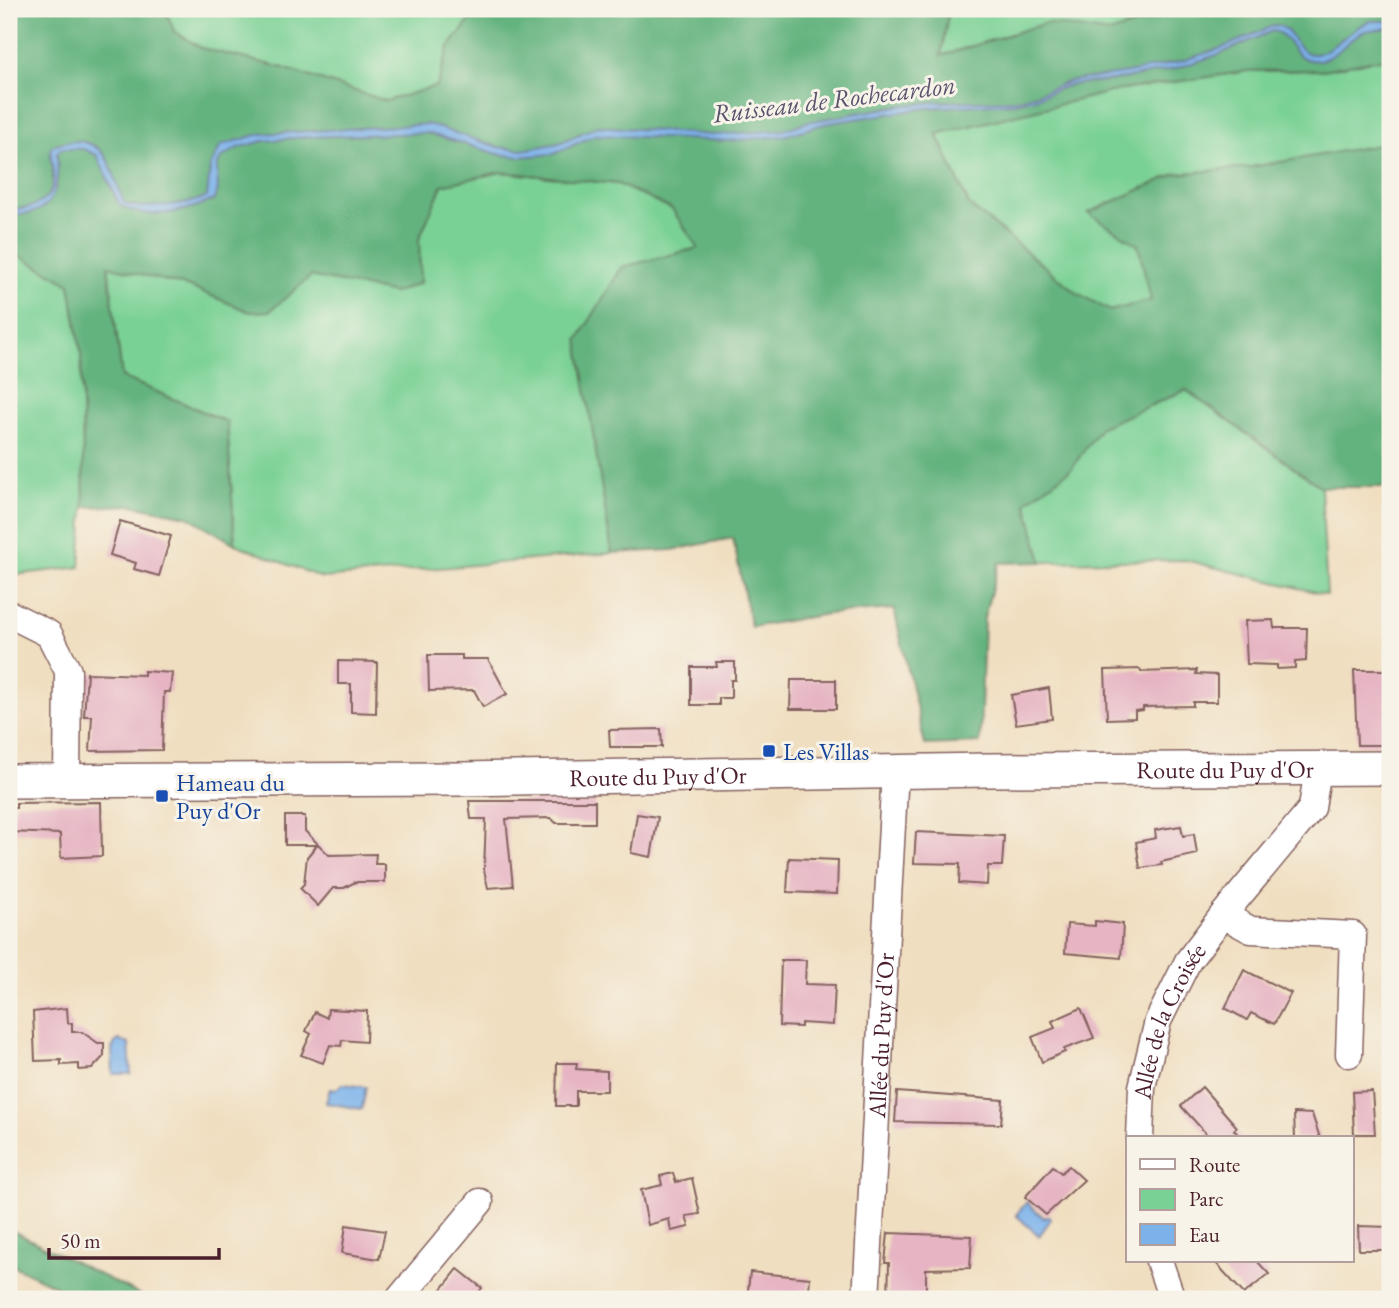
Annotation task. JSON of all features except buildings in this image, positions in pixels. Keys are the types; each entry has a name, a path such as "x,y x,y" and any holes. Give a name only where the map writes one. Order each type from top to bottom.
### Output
{"main road":[{"name":"Route du Puy d'Or","path":"9,781 460,779 895,771 1390,768"}],"street":[{"path":"9,614 49,634 68,671 67,780"},
{"name":"Allée de la Croisée","path":"1140,1136 1142,1087 1158,1021 1188,961 1312,808 1318,768"},
{"name":"Allée du Puy d'Or","path":"866,1299 895,771"},
{"name":"Allée de la Croisée","path":"1223,915 1251,929 1353,935 1349,1055"},
{"path":"399,1299 480,1202"},
{"path":"1159,1262 1172,1299"}],"green space":[{"path":"9,9 165,9 174,31 201,48 280,67 386,101 437,86 449,47 479,9 949,9 941,56 1046,23 1109,33 1187,9 1390,9 1390,57 1323,70 1248,71 1115,91 937,134 969,205 1077,293 1110,311 1151,300 1138,245 1088,213 1175,174 1251,167 1390,143 1390,487 1321,487 1186,390 1101,427 1070,470 1026,502 1042,562 999,563 984,617 980,743 925,745 894,609 827,614 751,627 733,538 672,550 612,553 578,340 622,267 698,248 672,209 618,184 501,172 442,185 419,239 420,283 394,293 311,276 270,311 250,312 190,287 108,266 122,377 227,422 235,544 187,516 132,505 84,507 81,353 70,284 9,250"},
{"path":"165,9 479,9 449,47 437,86 386,101 280,67 201,48 174,31"},
{"path":"949,9 1187,9 1109,33 1046,23 940,56"},
{"path":"1390,57 1389,144 1251,167 1175,174 1089,213 1138,245 1152,301 1109,311 1077,293 969,205 937,134 1115,91 1248,71 1323,70"},
{"path":"501,172 618,184 672,209 698,248 622,267 579,340 612,553 322,578 235,544 227,422 122,377 108,265 190,287 251,312 270,310 311,276 394,293 420,283 419,239 442,185"},
{"path":"9,250 70,284 81,353 84,507 80,567 14,575 9,580"},
{"path":"1186,390 1321,487 1327,595 1185,560 1042,562 1025,502 1070,470 1100,427"},
{"path":"9,1229 148,1299 82,1299 9,1264"}],"water":[{"path":"1371,21 1390,21 1390,28 1363,32 1325,59 1303,58 1283,36 1272,31 1220,54 1174,69 1123,79 1069,85 1015,103 927,108 824,124 784,136 728,141 595,135 554,154 519,157 498,154 427,133 264,141 238,148 221,158 217,167 218,189 214,200 166,213 141,213 119,204 97,155 83,149 61,149 57,153 57,179 51,199 35,212 9,214 9,209 31,207 48,195 53,181 51,147 67,142 89,143 103,153 126,203 157,206 207,197 210,167 221,145 260,134 428,124 498,147 522,150 559,143 598,126 712,135 783,130 807,122 897,106 1016,100 1070,81 1128,73 1182,61 1224,47 1275,25 1286,29 1303,50 1315,54 1323,52"},
{"path":"119,1040 129,1044 131,1074 113,1074 112,1049"},
{"path":"343,1084 366,1087 362,1109 326,1103 330,1088 336,1089"},
{"path":"1027,1202 1044,1218 1049,1216 1051,1219 1039,1236 1016,1215"}],"place":[{"name":"Les Villas","path":"769,751"},
{"name":"Hameau du Puy d'Or","path":"162,796"}],"water label":[{"name":"Ruisseau de Rochecardon","path":"834,99"}]}
